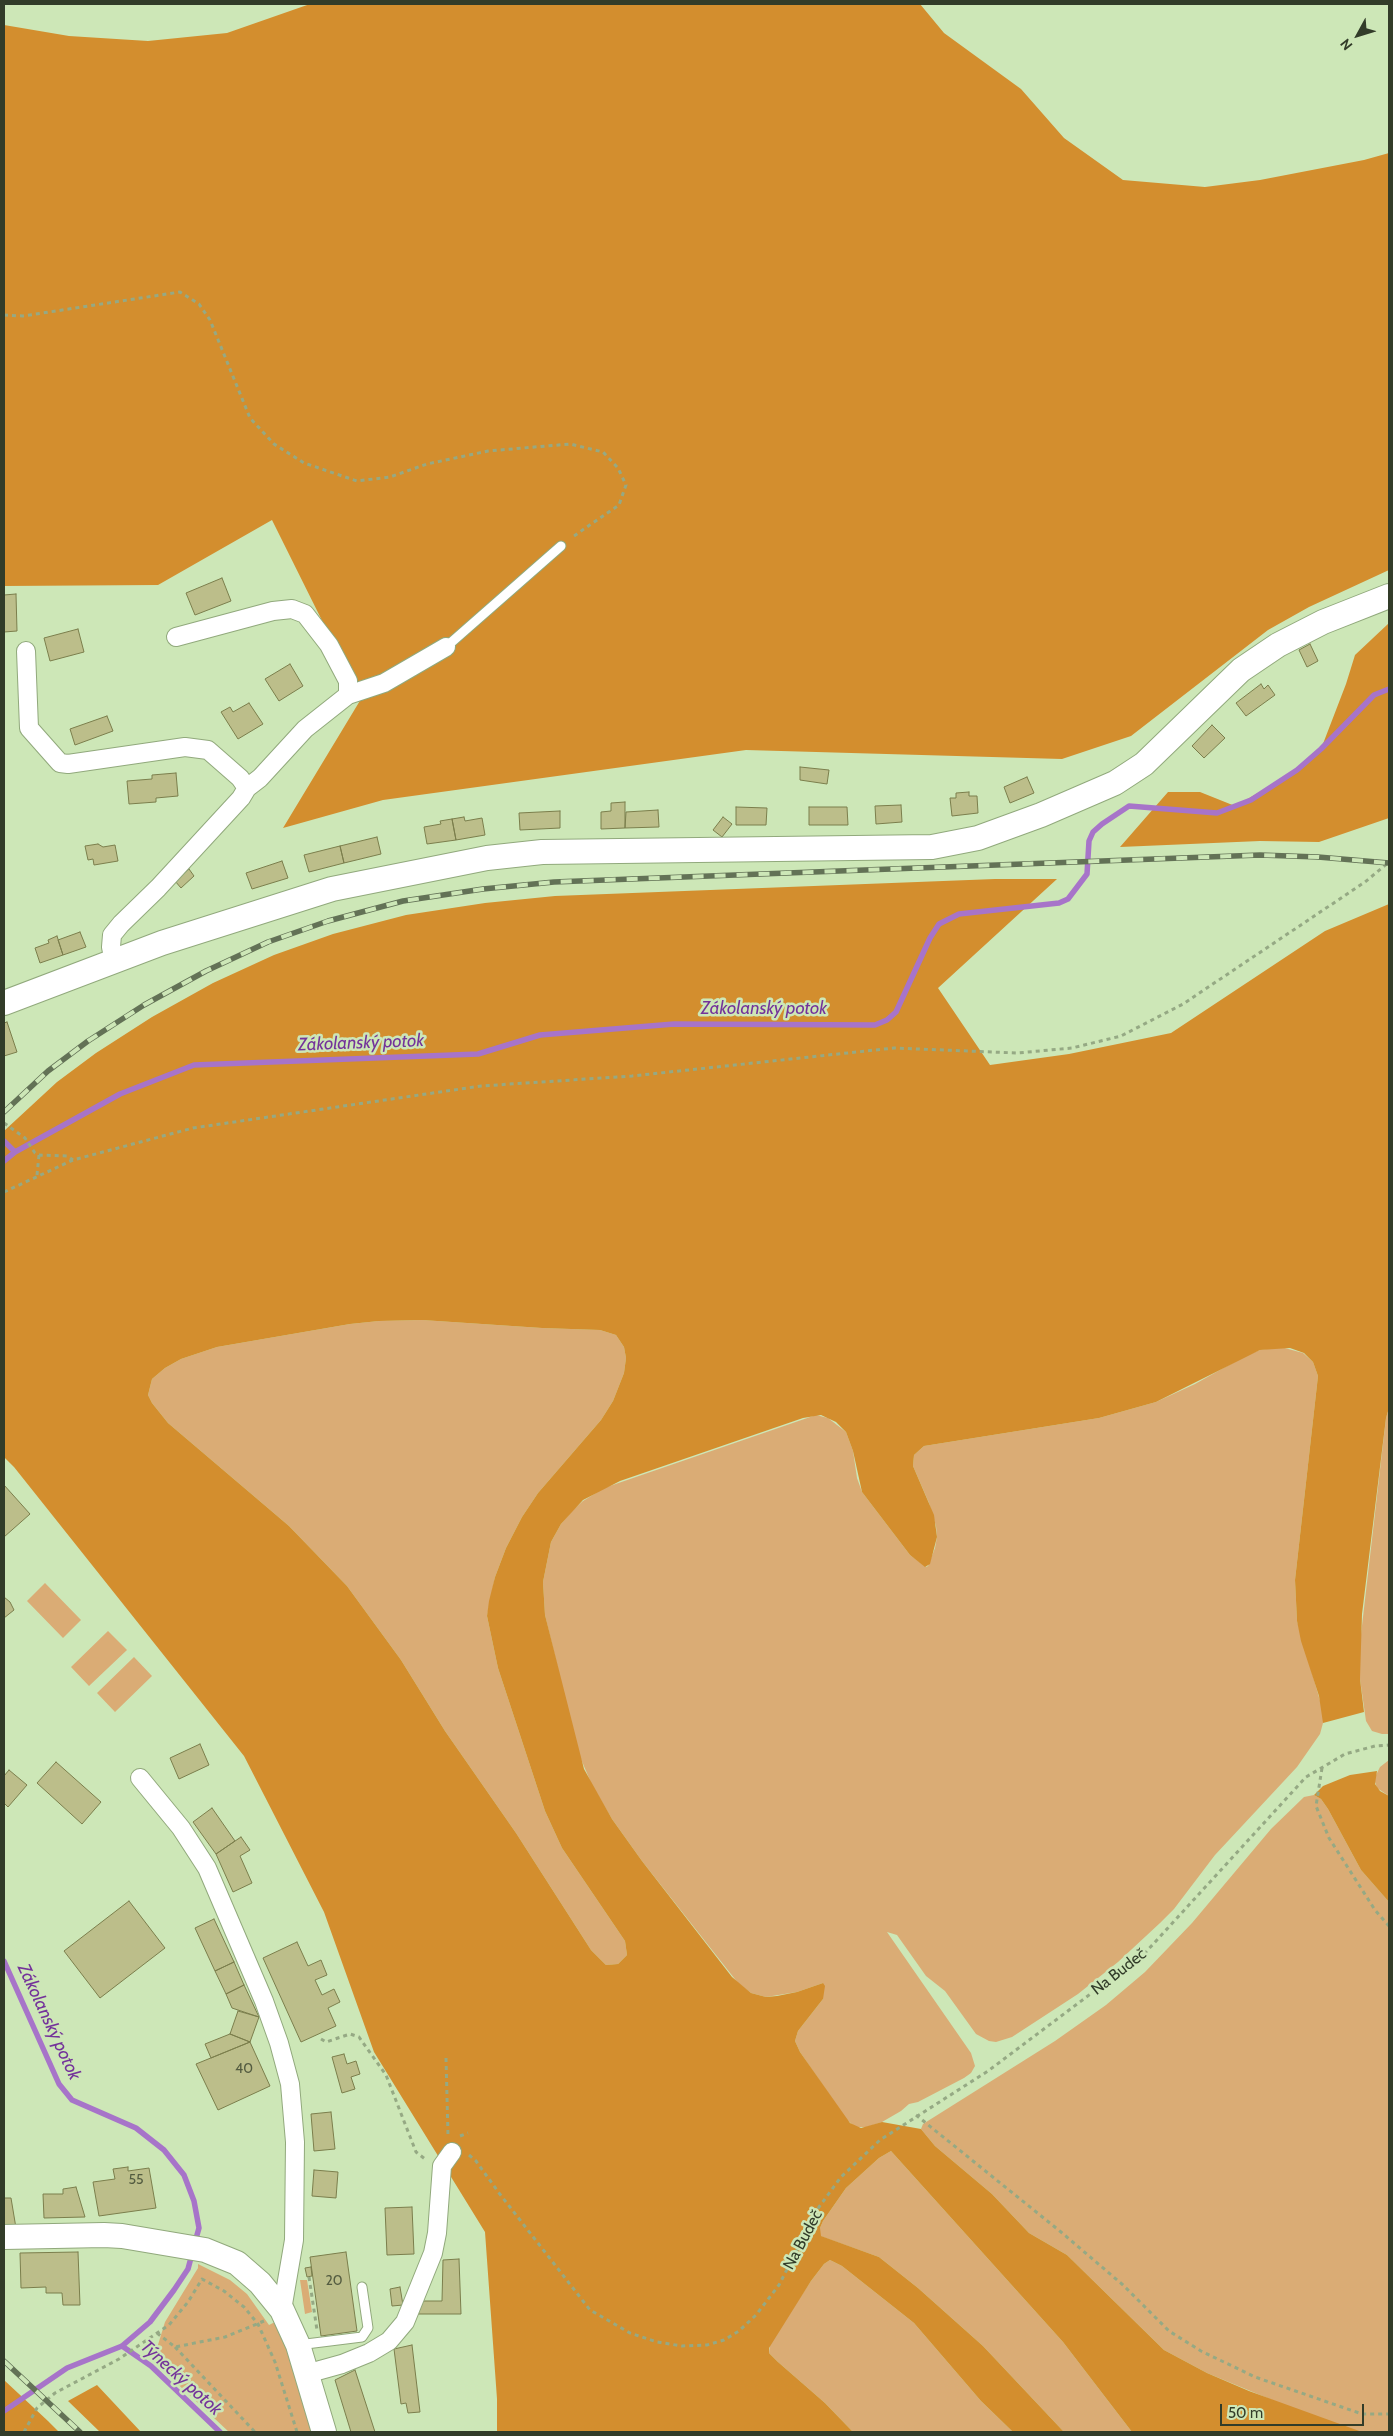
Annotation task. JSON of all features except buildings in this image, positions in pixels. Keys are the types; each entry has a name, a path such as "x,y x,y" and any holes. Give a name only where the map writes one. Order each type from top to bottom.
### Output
{"main road":[{"path":"4,1003 211,926 332,889 487,858 542,852 932,847 978,838 1041,815 1115,783 1144,764 1241,670 1278,645 1324,622 1389,596"},
{"path":"4,2237 104,2234 205,2250 237,2263 260,2283 308,2344 306,2374 324,2432"}],"street":[{"path":"176,637 273,611 292,609 305,614 314,623 329,646 348,681 348,695"},
{"path":"114,962 111,947 112,935 120,924 158,888 241,798 247,788 260,778 305,729 348,695 384,682 446,646"},
{"path":"26,651 29,728 60,763 68,764 185,747 208,750 240,778 247,788"},
{"path":"140,1778 181,1828 207,1868 264,2001 279,2043 290,2084 295,2142 294,2240 282,2310"},
{"path":"306,2374 342,2364 369,2353 389,2341 405,2322 433,2253 437,2233 442,2166 450,2155"}],"lane":[{"path":"446,646 561,546"},
{"path":"308,2344 362,2337 368,2328 362,2287"}],"path":[{"path":"4,315 22,316 180,292 199,304 210,320 250,418 274,444 304,463 357,481 390,477 427,464 488,451 570,444 603,452 618,468 626,485 619,505 561,546"},
{"path":"4,1192 37,1175 73,1160 193,1128 481,1086 632,1076 894,1048 1017,1053 1072,1048 1121,1036 1183,1004 1365,882 1389,862"},
{"path":"4,1123 25,1138 35,1153 39,1155 67,1156 73,1160"},
{"path":"37,1175 39,1155"},
{"name":"Na Budeč","path":"450,2155 465,2152 476,2161 590,2310 630,2333 657,2342 682,2346 707,2345 724,2340 739,2331 756,2315 779,2285 819,2207 841,2177 880,2140 988,2070 1145,1953 1306,1777 1345,1754 1375,1746 1389,1745"},
{"path":"1322,1767 1316,1806 1329,1838 1375,1910 1389,1926"},
{"path":"321,2039 326,2042 350,2034 359,2037 391,2084 416,2152"},
{"path":"446,2058 450,2155"},
{"path":"916,2115 1061,2232 1123,2285 1169,2331 1201,2351 1256,2377 1362,2414 1389,2414"},
{"path":"308,2344 309,2277"},
{"path":"24,2432 38,2408 61,2389 119,2359 169,2325 188,2302 202,2279 224,2291 244,2307 258,2324 275,2362 297,2432"},
{"path":"175,2347 226,2337 258,2324 282,2310"},
{"path":"157,2333 175,2347 254,2432"}],"shaded area":[{"path":"310,4 920,4 944,33 1021,89 1064,138 1123,180 1205,187 1260,180 1364,160 1389,153 1389,570 1309,607 1268,630 1131,736 1062,759 746,750 383,800 283,828 361,699 272,520 158,585 4,586 4,25 69,36 148,41 227,33"},
{"path":"1389,623 1389,818 1319,842 1260,841 1120,847 1168,792 1200,792 1235,806 1281,780 1321,749 1355,655"},
{"path":"995,879 1057,879 938,988 990,1065 1069,1054 1171,1033 1325,931 1389,904 1389,1408 1386,1418 1362,1614 1360,1679 1364,1712 1323,1723 1319,1696 1301,1641 1297,1621 1295,1580 1318,1376 1313,1362 1304,1353 1290,1348 1260,1350 1156,1402 1099,1418 924,1446 914,1455 913,1466 934,1515 937,1537 930,1564 925,1567 910,1555 862,1492 853,1451 846,1432 836,1422 821,1415 803,1418 620,1481 583,1500 561,1524 551,1542 543,1582 545,1615 584,1769 612,1819 642,1861 732,1977 751,1993 766,1997 777,1996 797,1992 823,1983 825,1986 823,1999 798,2031 795,2041 800,2052 850,2123 861,2128 882,2122 921,2129 935,2146 992,2194 1029,2233 1067,2255 1164,2350 1207,2373 1249,2391 1362,2432 1132,2432 1063,2342 891,2151 879,2158 846,2188 823,2221 820,2228 821,2236 879,2257 918,2288 983,2346 1064,2432 1013,2432 981,2401 914,2323 842,2266 830,2260 824,2264 811,2281 769,2348 769,2353 825,2403 853,2432 497,2432 497,2399 485,2232 374,2052 324,1912 244,1756 14,1467 4,1457 4,1131 57,1082 96,1053 152,1017 213,983 274,955 333,934 406,915 485,903 555,896","holes":["422,1320 600,1330 616,1335 624,1347 626,1358 624,1373 613,1401 601,1420 538,1493 522,1517 506,1548 495,1577 487,1616 498,1668 545,1811 562,1848 625,1941 627,1955 618,1964 606,1965 591,1950 516,1833 445,1731 401,1660 347,1586 289,1526 168,1423 148,1395 152,1379 165,1368 181,1359 217,1347 350,1324"]},
{"path":"422,1320 600,1330 616,1335 624,1347 626,1358 624,1373 613,1401 601,1420 538,1493 522,1517 506,1548 495,1577 487,1616 498,1668 545,1811 562,1848 625,1941 627,1955 618,1964 606,1965 591,1950 516,1833 445,1731 401,1660 347,1586 289,1526 168,1423 148,1395 152,1379 165,1368 181,1359 217,1347 350,1324"},
{"path":"1281,1347 1303,1353 1313,1362 1318,1376 1295,1580 1297,1621 1323,1711 1323,1723 1320,1734 1297,1767 1215,1855 1174,1909 1160,1923 1118,1962 1078,1994 1012,2037 996,2042 989,2041 976,2034 945,1991 926,1976 897,1935 887,1932 971,2053 975,2066 971,2073 964,2078 918,2102 909,2104 882,2122 867,2127 855,2127 846,2119 800,2052 795,2041 798,2031 823,1999 823,1983 797,1992 766,1997 751,1993 738,1983 642,1861 612,1819 592,1785 578,1752 545,1615 543,1582 551,1542 561,1524 573,1510 583,1501 604,1488 816,1415 828,1418 846,1432 853,1451 857,1478 862,1492 910,1555 926,1567 935,1548 937,1537 936,1526 929,1503 913,1466 914,1455 924,1446 1099,1418 1156,1402 1195,1384 1245,1356 1260,1350"},
{"path":"1389,1408 1389,1734 1382,1734 1372,1731 1366,1721 1360,1679 1360,1643 1386,1418"},
{"path":"45,1583 81,1620 63,1638 27,1601"},
{"path":"108,1631 127,1650 89,1686 71,1667"},
{"path":"134,1657 152,1676 115,1712 97,1693"},
{"path":"1389,1760 1389,1796 1377,1788 1374,1779 1380,1767"},
{"path":"1377,1771 1375,1784 1380,1791 1389,1796 1389,1902 1361,1870 1328,1809 1321,1799 1314,1795 1323,1786 1350,1775"},
{"path":"1314,1795 1321,1799 1328,1809 1361,1870 1389,1902 1389,2432 1356,2431 1289,2407 1207,2373 1164,2350 1067,2255 1029,2233 992,2194 935,2146 921,2129 923,2124 1055,2041 1106,2005 1145,1972 1192,1923 1271,1829 1304,1797"},
{"path":"891,2151 1063,2342 1132,2432 1064,2432 983,2346 918,2288 879,2257 820,2236 820,2228 823,2221 846,2188 879,2158"},
{"path":"830,2260 842,2266 914,2323 981,2401 1013,2432 853,2432 825,2403 778,2362 769,2353 770,2343 811,2281 824,2264"},
{"path":"198,2264 230,2280 247,2294 269,2325 275,2322 282,2332 314,2432 229,2432 153,2361 165,2322 198,2268"},
{"path":"300,2280 307,2280 312,2312 305,2314"},
{"path":"4,2380 48,2421 59,2432 4,2432"},
{"path":"97,2385 141,2432 100,2432 68,2401"}],"waterway":[{"name":"Zákolanský potok","path":"4,1141 15,1152 120,1094 194,1065 478,1054 540,1035 674,1024 875,1025 887,1020 896,1012 930,938 939,924 959,914 1059,903 1068,899 1087,874 1089,841 1093,832 1129,806 1217,813 1251,800 1297,770 1321,749 1374,695 1389,689"},
{"path":"4,1161 15,1152"},
{"name":"Zákolanský potok","path":"4,1961 59,2084 72,2100 136,2128 164,2150 184,2175 194,2201 199,2228 195,2242"},
{"name":"Zákolanský potok","path":"4,2411 67,2368 122,2346 150,2322 188,2269 192,2254"},
{"name":"Týnecký potok","path":"122,2346 151,2366 220,2432"}],"railway":[{"path":"4,1112 48,1071 88,1041 144,1005 206,971 268,942 328,921 403,901 483,889 554,882 865,870 1260,855 1318,857 1389,863"},
{"path":"4,2361 80,2432"}]}
